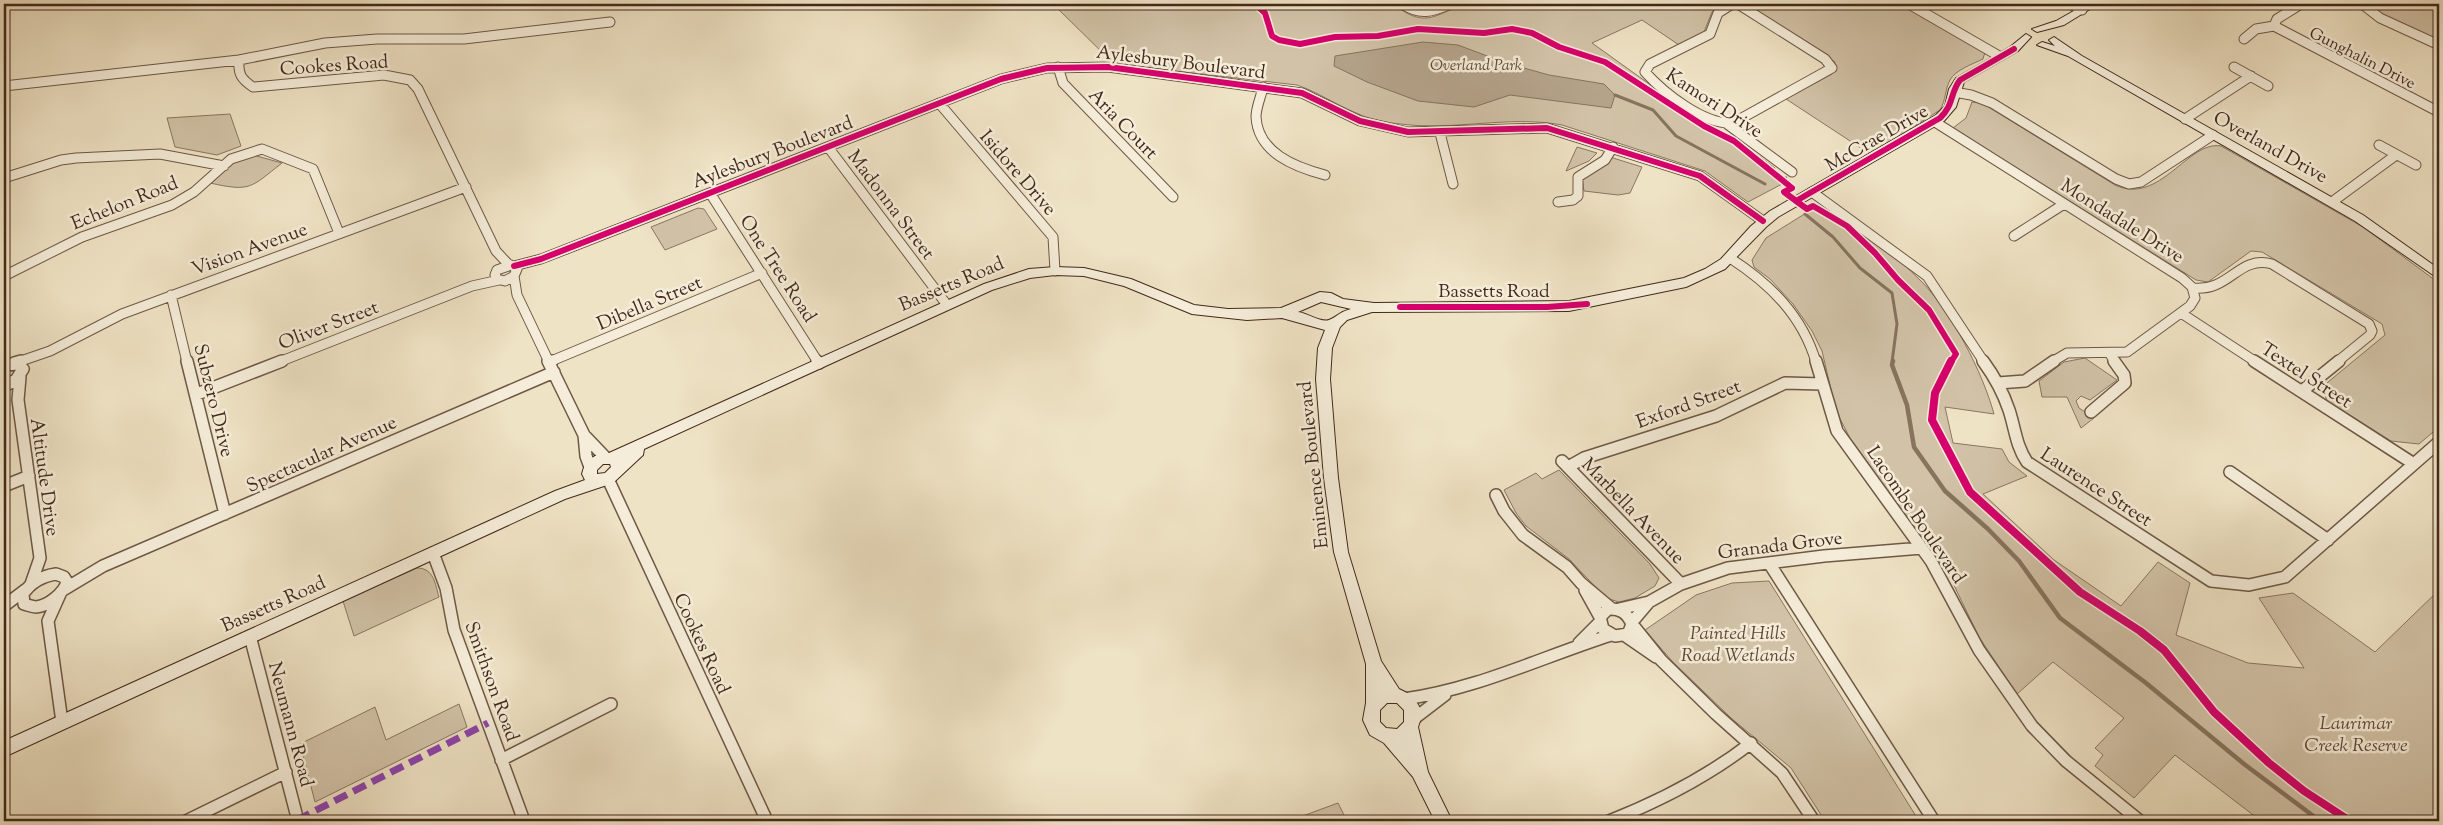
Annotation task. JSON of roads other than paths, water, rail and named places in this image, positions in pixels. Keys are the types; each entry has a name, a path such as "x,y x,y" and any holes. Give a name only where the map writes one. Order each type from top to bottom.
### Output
{"street":[{"path":"1402,4 1414,12 1424,14 1451,4"},
{"name":"Kamori Drive","path":"1732,4 1718,13 1710,34 1650,64 1645,72 1652,80 1709,120 1727,124 1792,172"},
{"path":"1727,124 1791,92 1832,68 1825,59 1738,4"},
{"path":"1909,4 1999,56"},
{"path":"2070,4 2082,10"},
{"path":"2014,49 2026,37 2024,34 2028,30 2060,23 2093,4"},
{"name":"Gunghalin Drive","path":"2274,26 2277,19 2301,4"},
{"path":"2362,4 2380,18 2439,45"},
{"name":"Cookes Road","path":"4,86 239,60 332,42 464,39 610,22"},
{"path":"1955,88 1999,56 2014,49 2050,44 2060,23"},
{"name":"Gunghalin Drive","path":"2244,39 2256,29 2274,26 2439,112"},
{"name":"Overland Drive","path":"2036,28 2049,33 2078,58 2377,229 2439,275"},
{"name":"Overland Drive","path":"2026,37 2041,45 2078,58"},
{"name":"Cookes Road","path":"239,60 238,71 242,80 253,87 384,75 410,80 418,89 496,251 514,270 517,295"},
{"name":"Aylesbury Boulevard","path":"514,270 1010,76 1058,67 1108,67 1302,93 1344,114 1374,125 1408,132 1440,133 1547,128 1700,176 1763,221"},
{"name":"Aria Court","path":"1058,67 1060,79 1173,197"},
{"path":"2234,67 2268,86"},
{"path":"2184,119 2251,76"},
{"path":"1264,87 1256,119 1258,131 1264,141 1275,153 1292,164 1325,175"},
{"path":"1955,88 1992,103 2116,179 2128,184 2140,182 2213,135"},
{"name":"McCrae Drive","path":"1812,192 1935,122 1951,108 1955,88"},
{"name":"Isidore Drive","path":"939,103 1053,237 1054,270"},
{"name":"Mondadale Drive","path":"1935,122 2182,278 2196,293 2196,301 2182,314 2132,349 2110,354 2067,354 2060,356 2025,380 1998,383"},
{"path":"1440,133 1453,184"},
{"path":"2378,145 2416,165"},
{"name":"Madonna Street","path":"828,147 947,306"},
{"path":"1558,202 1573,200 1578,196 1578,177 1605,160 1613,148"},
{"name":"Echelon Road","path":"6,274 82,237 178,203 224,166 243,154 267,150 310,166 316,173 339,234"},
{"path":"4,178 61,160 94,157 160,154 224,166"},
{"path":"2332,202 2396,155"},
{"name":"Vision Avenue","path":"4,388 50,351 107,321 171,295 466,187"},
{"name":"Bassetts Road","path":"4,749 560,495 596,474 597,461 612,461 652,440 1002,281 1054,270 1084,272 1113,277 1176,304 1210,312 1228,314 1282,313 1311,322 1339,314 1374,308 1448,306 1547,308 1587,304 1702,277 1730,258 1763,221 1812,192"},
{"name":"Laurence Street","path":"1812,192 1927,276 1998,383 2009,410 2019,450 2027,462 2212,580 2230,585 2278,580 2292,571 2439,442"},
{"name":"One Tree Road","path":"710,193 819,363"},
{"path":"2014,236 2064,204"},
{"name":"Cookes Road","path":"496,251 498,276 517,295 584,435 586,456 767,821"},
{"name":"Lacombe Boulevard","path":"1730,258 1765,281 1801,326 1811,345 1837,431 1922,548 1941,578 1978,650 2032,726 2066,761 2140,821"},
{"path":"2193,288 2206,289 2219,286 2250,262 2262,261 2272,264 2369,324 2372,331 2370,336 2302,391"},
{"path":"498,276 514,270"},
{"path":"498,276 514,270"},
{"name":"Dibella Street","path":"552,367 762,273"},
{"name":"Oliver Street","path":"196,394 498,276"},
{"name":"Subzero Drive","path":"171,295 225,514"},
{"name":"Bassetts Road","path":"1282,313 1314,298 1325,297 1339,314"},
{"path":"1306,303 1303,310 1311,322"},
{"name":"Eminence Boulevard","path":"1339,314 1325,348 1323,379 1336,525 1344,562 1374,664 1374,702"},
{"name":"Textel Street","path":"2182,314 2414,464"},
{"name":"Eminence Boulevard","path":"1311,322 1325,348"},
{"name":"Vision Avenue","path":"7,363 50,351"},
{"path":"2091,412 2125,383 2124,375 2110,354"},
{"path":"7,363 21,366 21,375"},
{"name":"Spectacular Avenue","path":"4,607 28,586 42,577 55,574 74,574 103,566 225,514 552,367"},
{"name":"Altitude Drive","path":"21,375 18,400 40,558 46,570 64,578 62,591"},
{"name":"Exford Street","path":"1565,464 1716,416 1785,383 1822,384"},
{"name":"Altitude Drive","path":"4,388 18,400"},
{"name":"Cookes Road","path":"584,435 612,461"},
{"path":"596,474 615,474 612,461"},
{"name":"Marbella Avenue","path":"1565,464 1681,584"},
{"path":"2230,472 2328,540"},
{"path":"4,486 29,476"},
{"path":"1496,495 1504,511 1523,535 1567,568 1581,583 1615,609 1627,615 1661,660 1716,714 1751,743 1782,773 1814,821"},
{"name":"Granada Grove","path":"1615,609 1649,602 1681,584 1728,568 1922,548"},
{"name":"Smithson Road","path":"433,553 446,588 454,630 524,821"},
{"name":"Altitude Drive","path":"28,586 40,558"},
{"path":"1769,563 1934,821"},
{"name":"Spectacular Avenue","path":"32,606 49,602 62,591 103,566"},
{"path":"1581,583 1603,629 1611,635"},
{"path":"28,586 22,600 32,606 48,621"},
{"path":"62,591 53,606 48,621 62,722"},
{"name":"Granada Grove","path":"1632,623 1649,602"},
{"path":"4,607 32,606"},
{"path":"1579,644 1600,620 1604,611 1615,609"},
{"path":"1444,821 1420,773 1387,735 1376,728 1370,718 1371,707 1374,702 1383,696 1400,697 1448,693 1579,644 1611,635 1624,635 1630,631 1632,623"},
{"path":"1624,635 1661,660"},
{"name":"Neumann Road","path":"250,636 298,821"},
{"name":"Eminence Boulevard","path":"1374,664 1400,697"},
{"path":"1387,735 1400,735 1448,693"},
{"path":"1400,697 1412,708 1412,724 1420,773"},
{"path":"501,760 611,704"},
{"path":"1609,821 1686,787 1726,763 1751,743"},
{"path":"186,821 286,772"}],"waterway":[{"path":"1615,95 1653,110 1676,136 1765,184"},
{"path":"1805,214 1833,237 1860,268 1892,293 1897,324 1892,362"},
{"path":"1893,361 1892,365 1907,405 1914,447 1945,491 1988,529 2019,561 2060,618 2146,683 2244,764 2320,821"}],"park label":[{"name":"Overland Park","path":"1476,64"},
{"name":"Painted Hills Road Wetlands","path":"1738,643"},
{"name":"Laurimar Creek Reserve","path":"2356,733"}]}
